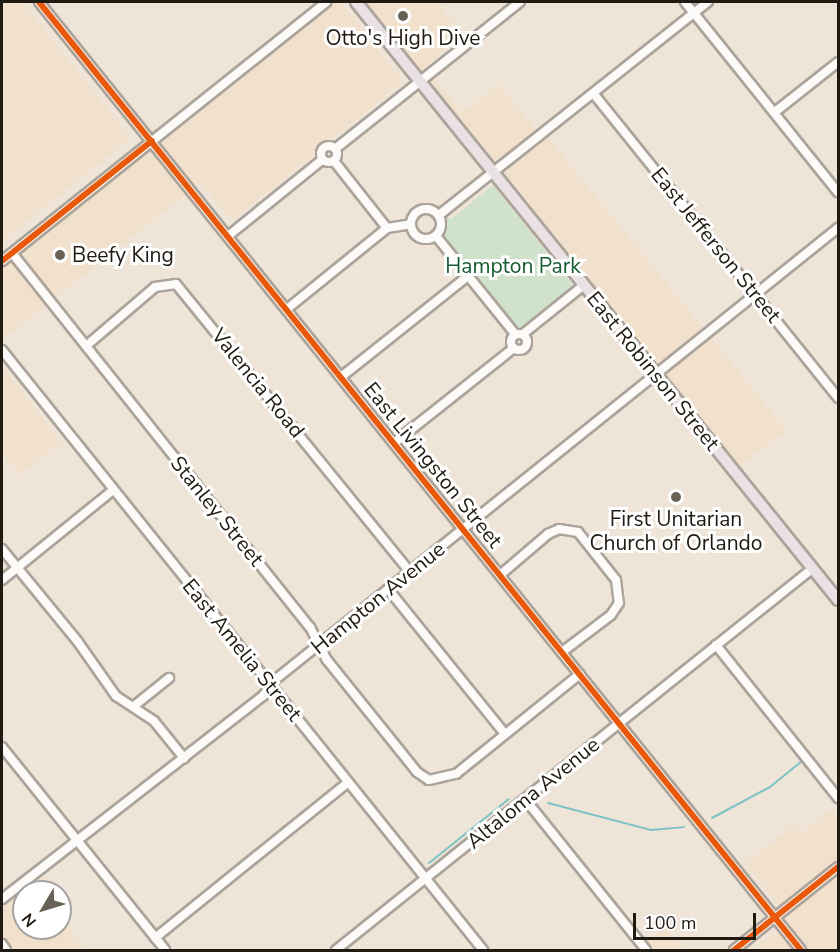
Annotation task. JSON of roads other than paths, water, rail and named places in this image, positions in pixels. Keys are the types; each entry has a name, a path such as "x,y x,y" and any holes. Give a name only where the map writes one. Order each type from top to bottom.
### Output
{"main road":[{"name":"East Robinson Street","path":"356,2 838,600"}],"street":[{"name":"East Livingston Street","path":"39,2 801,951"},
{"path":"2,261 326,2"},
{"path":"228,236 322,160 324,148 335,149 520,2"},
{"path":"685,2 838,192"},
{"path":"439,215 708,2"},
{"path":"775,112 838,62"},
{"name":"East Jefferson Street","path":"593,93 756,293 838,398"},
{"path":"335,149 334,161 387,228"},
{"path":"322,160 334,161"},
{"path":"286,309 387,228 411,224 421,210 439,215"},
{"path":"436,236 441,226 439,215"},
{"path":"411,224 418,237 436,236"},
{"name":"Hampton Avenue","path":"2,899 184,758 388,589 838,228"},
{"path":"394,443 514,348 525,347 519,334 436,236"},
{"name":"Stanley Street","path":"12,253 310,627 327,660 417,772 429,780 446,780 505,734"},
{"path":"341,377 468,276"},
{"name":"Valencia Road","path":"86,346 155,287 176,284 410,572"},
{"path":"514,348 511,339 584,285"},
{"name":"East Amelia Street","path":"2,350 483,951"},
{"path":"2,580 113,490"},
{"path":"500,575 548,534 559,529 578,532 616,580 619,603 611,615 562,652"},
{"path":"2,549 116,696 134,706 154,722 184,758"},
{"name":"Altaloma Avenue","path":"336,951 813,568"},
{"path":"388,589 505,734 579,674"},
{"path":"716,645 838,798"},
{"path":"134,706 169,678"},
{"path":"2,747 165,951"},
{"path":"155,938 348,782"},
{"path":"525,799 646,951"},
{"path":"734,951 838,867"},
{"path":"2,944 6,951"}],"waterway":[{"path":"712,818 770,787 801,762"},
{"path":"429,863 509,799"},
{"path":"548,803 651,830 684,827"}],"place":[{"name":"Otto's High Dive","path":"403,16"},
{"name":"Beefy King","path":"60,255"},
{"name":"First Unitarian Church of Orlando","path":"676,497"}],"park label":[{"name":"Hampton Park","path":"513,266"}]}
